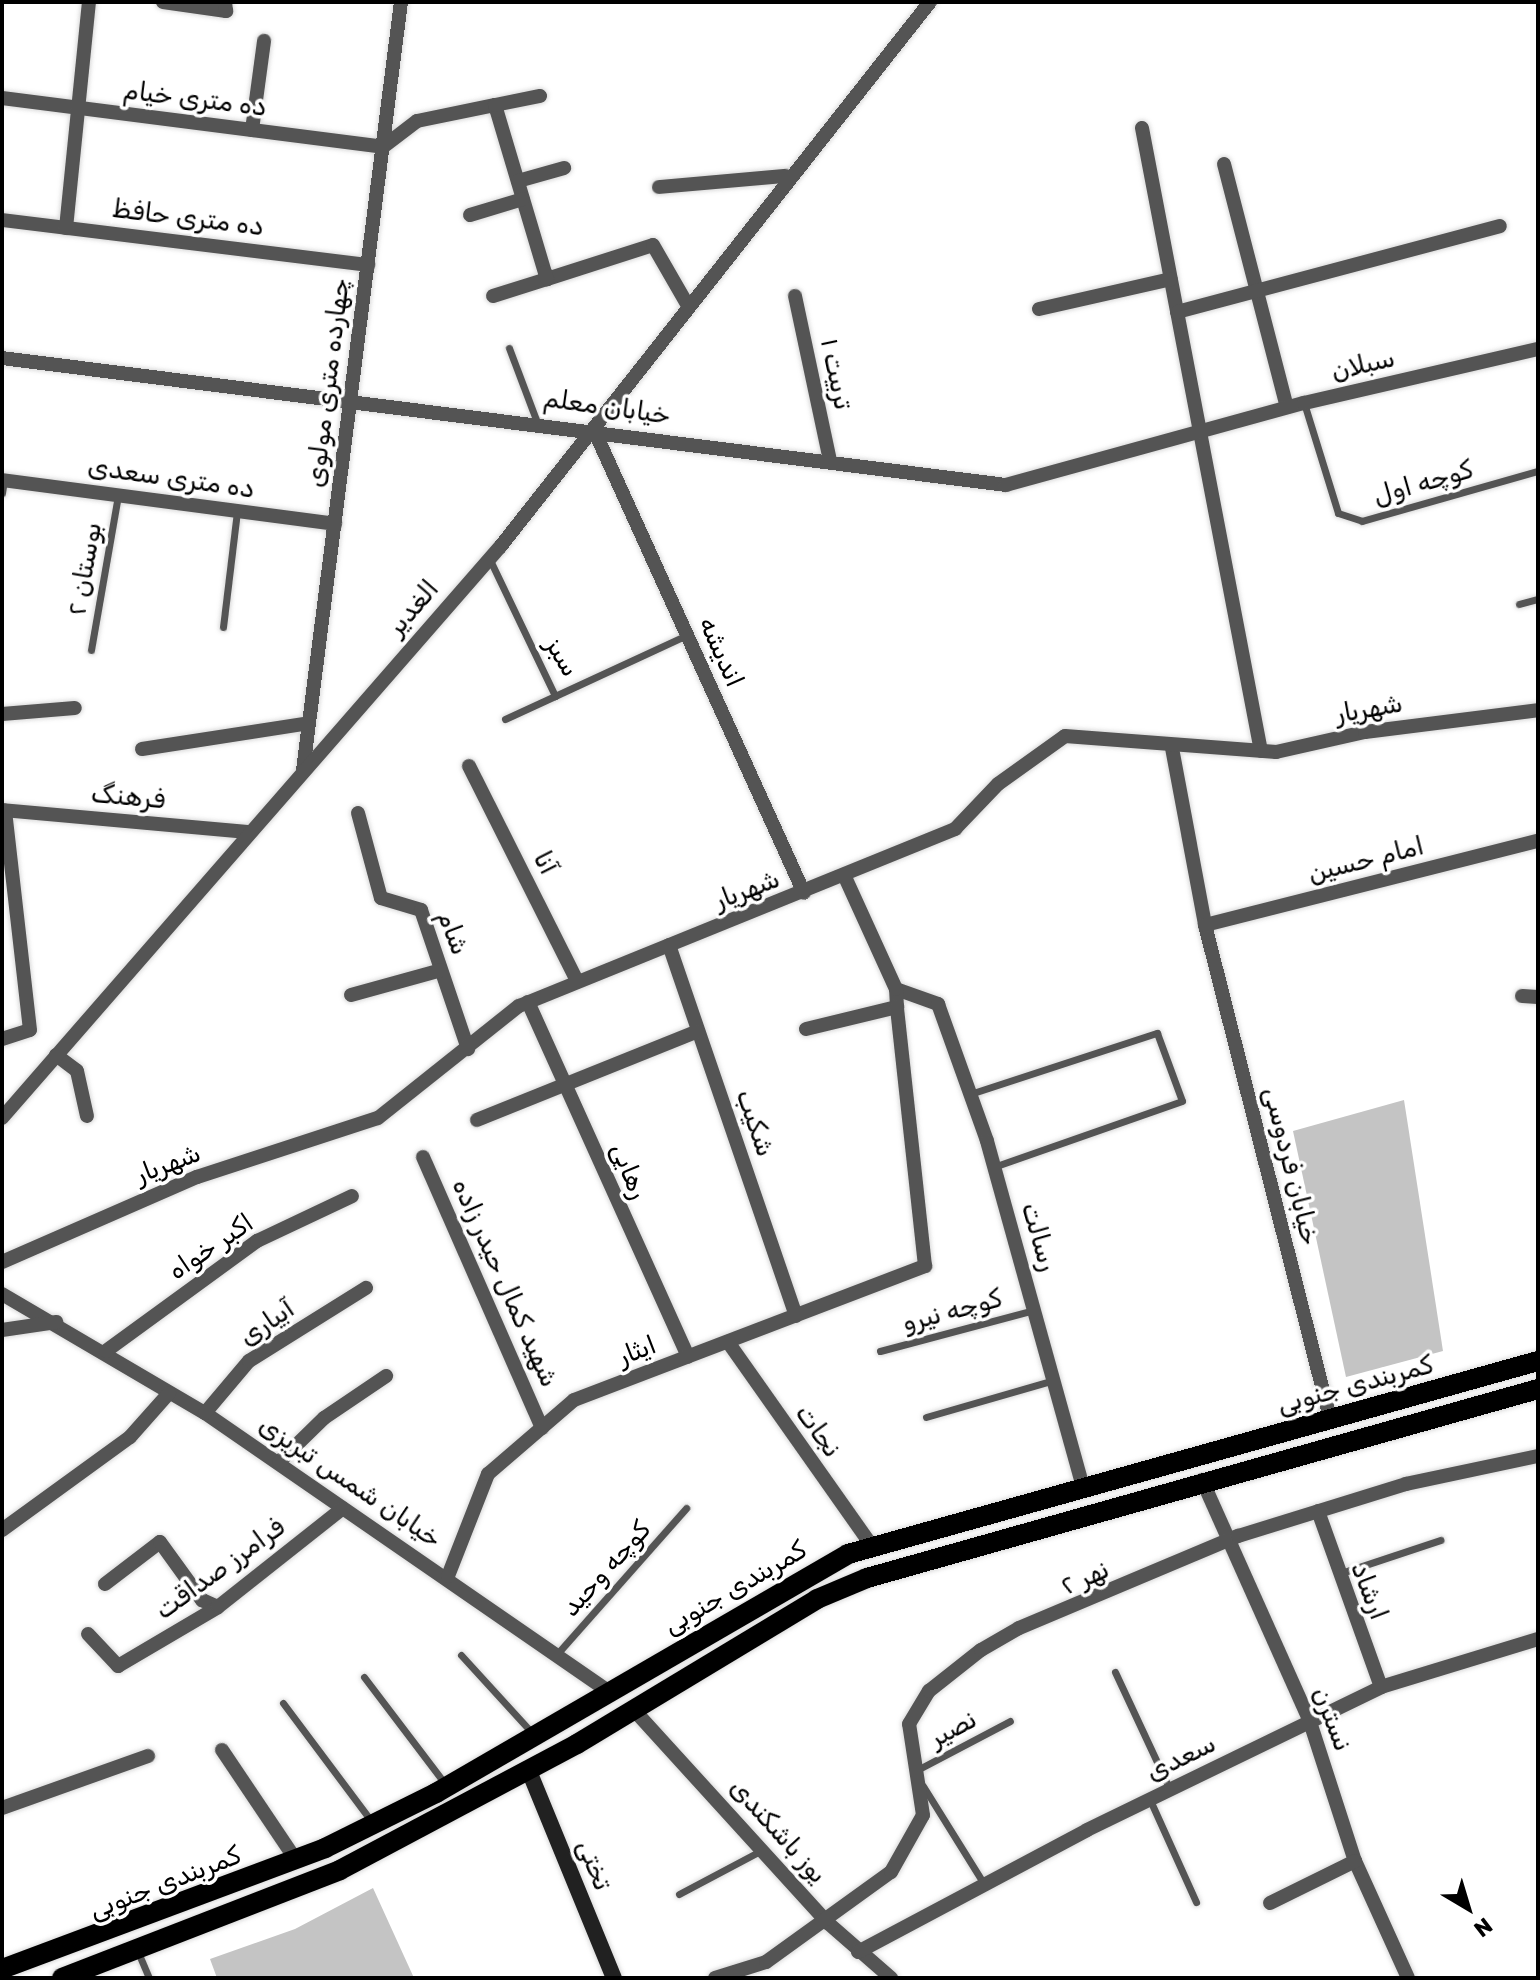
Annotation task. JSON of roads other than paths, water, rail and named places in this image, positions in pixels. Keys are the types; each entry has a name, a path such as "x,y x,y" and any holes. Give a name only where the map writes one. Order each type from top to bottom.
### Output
{"main road":[{"name":"کمربندی جنوبی","path":"2,1969 296,1860 373,1824 447,1787 536,1736 802,1577 872,1546 1538,1361"},
{"name":"کمربندی جنوبی","path":"62,1978 138,1952 340,1870 529,1771 817,1599 867,1578 1202,1480 1538,1389"},
{"path":"610,1692 634,1710"},
{"name":"تختی","path":"529,1771 614,1978"}],"street":[{"path":"66,228 89,2"},
{"path":"163,2 226,6"},
{"name":"چهارده متری مولوی","path":"303,770 401,2"},
{"name":"الغدیر","path":"2,1118 489,558 594,430 786,176 844,117 930,2"},
{"path":"252,130 264,41"},
{"path":"383,147 417,121 540,96"},
{"name":"ده متری خیام","path":"2,98 383,147"},
{"path":"495,105 547,279"},
{"path":"495,105 547,279"},
{"path":"1142,128 1261,751"},
{"path":"1224,164 1287,407"},
{"path":"518,181 564,168"},
{"path":"659,187 786,176"},
{"path":"470,215 523,199"},
{"name":"ده متری حافظ","path":"2,220 368,265"},
{"path":"1177,312 1257,288 1500,226"},
{"path":"493,296 653,245 687,304"},
{"path":"1039,309 1171,279"},
{"name":"تربیت ۱","path":"795,296 830,461"},
{"name":"سبلان","path":"1199,430 1538,349"},
{"name":"خیابان معلم","path":"2,358 351,398 1006,485 1199,430"},
{"name":"اندیشه","path":"594,430 804,893"},
{"name":"ده متری سعدی","path":"3,484 118,495 335,524"},
{"path":"2,714 75,708"},
{"name":"شهریار","path":"2,1262 197,1177 378,1118 528,1002 804,893 955,829 998,784 1065,736 1172,748 1261,751 1538,710"},
{"path":"142,749 309,723"},
{"name":"خیابان فردوسی","path":"1172,748 1205,925 1330,1418"},
{"name":"آنا","path":"469,766 577,981"},
{"path":"2,1039 30,1030 9,915 4,810"},
{"name":"فرهنگ","path":"4,810 249,832"},
{"name":"شام","path":"358,813 381,898 421,910 468,1049"},
{"name":"امام حسین","path":"1205,925 1538,841"},
{"path":"806,1029 897,1007 896,989 844,875"},
{"name":"شکیب","path":"669,945 796,1316"},
{"path":"351,995 441,970"},
{"name":"رسالت","path":"896,989 938,1004 994,1167 1083,1486"},
{"path":"1522,996 1538,997"},
{"name":"رهایی","path":"528,1002 688,1357"},
{"name":"ایثار","path":"448,1576 488,1474 574,1400 925,1266 897,1007"},
{"path":"477,1120 698,1031"},
{"path":"56,1055 77,1071 87,1116"},
{"name":"شهید کمال حیدر زاده","path":"423,1157 542,1428"},
{"name":"اکبر خواه","path":"106,1351 257,1241 352,1196"},
{"name":"آبیاری","path":"205,1413 249,1361 366,1288"},
{"name":"خیابان شمس تبریزی","path":"2,1294 106,1351 205,1413 448,1576 555,1656 610,1692"},
{"path":"2,1330 56,1322"},
{"name":"نجات","path":"728,1342 872,1546"},
{"path":"279,1462 324,1418 386,1376"},
{"path":"2,1530 130,1437 169,1393"},
{"name":"نهر ۲","path":"715,1978 766,1962 828,1923 897,1860 923,1815 909,1724 929,1691 981,1650 1019,1628 1226,1541 1406,1484 1538,1456"},
{"name":"نسترن","path":"1202,1480 1226,1541 1310,1722 1355,1861 1408,1978"},
{"name":"فرامرز صداقت","path":"88,1634 118,1666 218,1607 343,1508"},
{"name":"ارشاد","path":"1318,1511 1336,1575 1381,1687"},
{"path":"105,1584 160,1542 202,1600 218,1607"},
{"name":"سعدی","path":"858,1952 1150,1800 1381,1687 1538,1639"},
{"name":"یوز باشکندی","path":"634,1710 764,1849 828,1923 891,1978"},
{"path":"222,1750 296,1860"},
{"path":"2,1808 148,1756"},
{"path":"1270,1903 1355,1861"}],"lane":[{"path":"509,348 537,422"},
{"name":"کوچه اول","path":"1304,403 1338,513 1362,521 1538,471"},
{"name":"بوستان ۲","path":"91,650 118,495"},
{"path":"223,627 237,511"},
{"name":"سبز","path":"489,558 555,696 687,635"},
{"path":"1519,604 1538,599"},
{"path":"505,719 555,696"},
{"path":"970,1094 1157,1033 1182,1101 994,1167"},
{"name":"کوچه نیرو","path":"880,1351 1034,1310"},
{"path":"926,1417 1054,1380"},
{"name":"کوچه وحید","path":"555,1656 686,1508"},
{"path":"1336,1575 1440,1540"},
{"path":"461,1655 536,1736"},
{"path":"1115,1672 1170,1790"},
{"path":"364,1677 447,1787"},
{"path":"283,1703 373,1824"},
{"name":"نصیر","path":"914,1772 1010,1721"},
{"path":"914,1772 984,1885"},
{"path":"1150,1800 1196,1902"},
{"path":"679,1894 764,1849"},
{"path":"138,1952 149,1978"}]}
